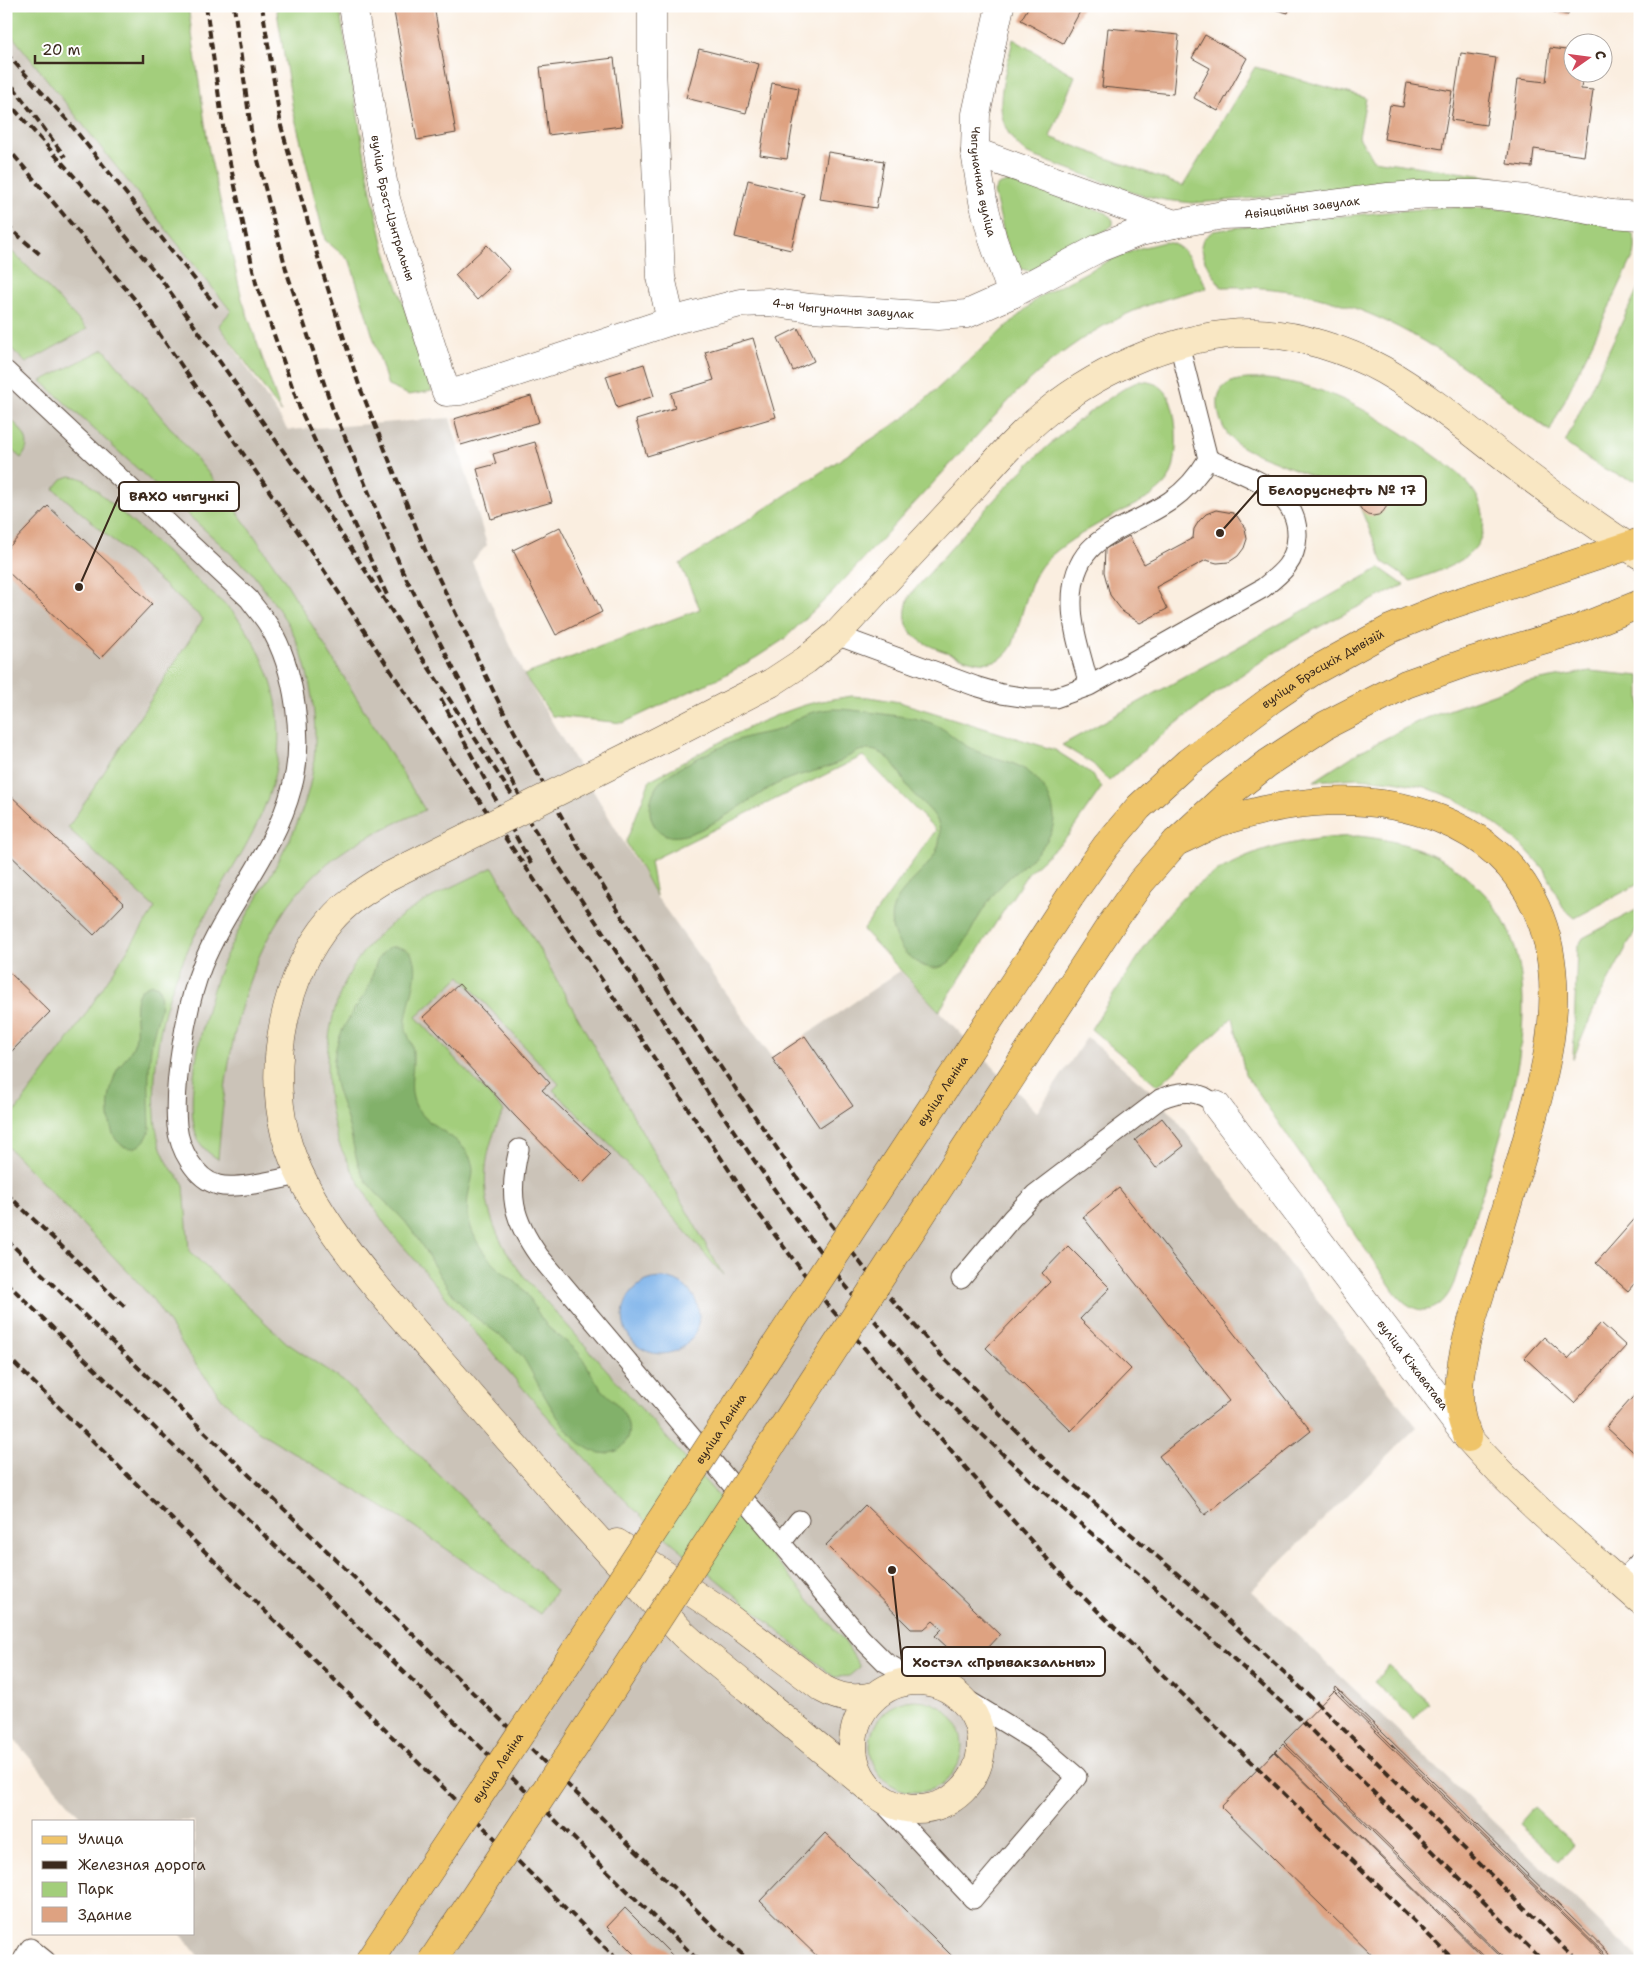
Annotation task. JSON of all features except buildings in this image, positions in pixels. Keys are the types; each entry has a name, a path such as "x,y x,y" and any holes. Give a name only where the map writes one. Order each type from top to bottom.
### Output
{"main road":[{"name":"вуліца Брэсцкіх Дывізій","path":"1070,897 1106,846 1139,807 1188,762 1272,699 1312,672 1390,629 1444,606 1635,548"},
{"path":"432,1961 575,1746 1110,926 1141,882 1176,842 1227,795 1261,768 1326,725 1406,684 1468,662 1573,631 1640,604"},
{"path":"1176,842 1217,823 1262,810 1304,803 1346,801 1416,809 1453,824 1485,843 1512,867 1528,890 1541,917 1552,965 1553,1004 1550,1038 1536,1107 1475,1312 1461,1371 1459,1394 1461,1416 1468,1438"},
{"name":"вуліца Леніна","path":"369,1961 550,1690 1070,897"}],"street":[{"name":"вуліца Брэст-Цэнтральны","path":"353,6 386,199 397,239 446,392 460,391"},
{"path":"652,6 652,67 662,277 671,321"},
{"name":"Чыгуначная вуліца","path":"1000,6 976,114 975,152 982,201 993,240 1012,294"},
{"path":"975,152 1174,224"},
{"name":"Авіяцыйны завулак","path":"1012,294 1099,248 1138,233 1223,215 1252,214 1388,197 1431,194 1480,194 1526,199 1612,214 1640,216"},
{"name":"4-ы Чыгуначны завулак","path":"460,391 671,321 740,303 768,302 811,308 938,316 967,314 1012,294"},
{"path":"871,1790 858,1772 853,1745 854,1731 861,1712 874,1696 894,1684 916,1680 937,1683 956,1694 971,1709 979,1728 982,1750 976,1770 965,1788 949,1802 928,1808 908,1809 887,1802 871,1790 692,1642 574,1514 376,1286 322,1212 300,1175 285,1134 279,1091 279,1050 286,1013 298,977 314,943 332,918 359,895 387,876 771,683 806,660 836,635 1005,452 1047,412 1089,384 1134,360 1179,344 1216,336 1256,333 1302,339 1342,352 1381,369 1420,392 1520,471 1635,548"},
{"name":"вуліца Кіжаватава","path":"1216,1105 1468,1438 1493,1466 1543,1515 1630,1591"},
{"path":"574,1514 717,1609 823,1689 833,1695 852,1699 874,1696"}],"lane":[{"path":"1089,686 1072,605 1073,583 1079,562 1089,548 1102,539 1169,502 1186,489 1208,459 1179,344"},
{"path":"6,371 249,598 270,627 285,660 294,702 298,745 292,787 276,830 220,928 202,967 188,1011 176,1104 177,1128 183,1148 192,1165 204,1178 217,1185 232,1187 300,1175"},
{"path":"836,635 974,686 1002,694 1028,698 1054,698 1089,686 1263,588 1284,572 1296,550 1297,527 1290,507 1278,494 1265,485 1208,459"},
{"path":"960,1279 1035,1194 1160,1099 1185,1091 1198,1093 1216,1105"},
{"path":"519,1149 513,1184 514,1204 518,1221 526,1237 546,1264 873,1651 896,1670 916,1680"},
{"path":"781,1543 799,1520"},
{"path":"1630,1591 1640,1561"},
{"path":"871,1790 973,1899 1077,1777 1036,1742 956,1694"},
{"path":"22,1961 30,1948 46,1961"}],"shaded area":[{"path":"6,28 231,311 219,325 288,430 450,418 487,545 472,562 524,675 656,896 772,1058 900,971 1037,1112 1087,1037 1160,1099 1417,1427 1251,1591 1640,1961 202,1961 181,1934 195,1934 195,1820 83,1820 6,1730"}],"green space":[{"path":"6,6 188,6 209,151 242,299 281,412 219,325 231,311 6,28"},
{"path":"276,6 339,6 371,191 384,246 432,391 409,395 388,386 350,261 325,240 293,110"},
{"path":"1013,39 1075,76 1050,137 1183,186 1255,67 1366,98 1359,137 1373,160 1499,178 1383,184 1269,197 1192,203 1137,194 1028,154 1015,142 1006,129 1001,101 1002,86"},
{"path":"1007,182 1017,183 1107,213 1113,220 1113,225 1031,271 1022,269 1010,258 994,192 998,185"},
{"path":"1443,207 1492,208 1625,226 1633,235 1635,242 1634,255 1550,431 1437,349 1399,328 1359,310 1317,297 1271,289 1221,287 1205,261 1201,246 1203,239 1213,231 1274,222"},
{"path":"1164,242 1179,247 1185,253 1195,266 1207,288 1178,295 1127,314 1104,326 1059,355 1016,393 830,595 783,640 723,676 623,723 552,716 524,675 700,609 680,564 907,416 1039,297 1110,260 1140,248"},
{"path":"6,246 87,329 26,363 6,343"},
{"path":"1640,284 1640,481 1609,471 1565,443"},
{"path":"104,349 211,476 251,531 287,584 425,810 372,835 334,858 295,896 273,929 256,964 243,1002 233,1041 226,1080 218,1159 207,1152 201,1144 194,1125 192,1105 193,1082 197,1057 207,1009 219,972 231,946 288,843 300,817 309,789 315,743 311,690 296,639 288,624 251,572 41,381"},
{"path":"1266,379 1306,386 1348,402 1377,417 1456,472 1474,492 1483,515 1484,524 1480,540 1475,548 1462,560 1437,572 1411,581 1383,562 1354,493 1246,449 1235,442 1225,430 1219,414 1218,399 1220,392 1225,386 1237,380"},
{"path":"1140,381 1152,383 1162,388 1171,402 1175,423 1176,445 1174,466 1165,484 1150,497 1089,530 1046,560 1030,587 1013,644 1002,657 992,662 976,662 933,647 915,636 909,629 906,620 906,609 910,595 976,520 1022,471 1071,426 1119,392"},
{"path":"6,415 20,429 26,440 27,446 21,458 6,445"},
{"path":"70,476 85,480 232,611 260,653 276,701 279,729 278,755 266,802 257,824 184,957 165,1010 159,1040 155,1071 155,1105 158,1136 166,1160 184,1184 189,1251 287,1343 343,1381 534,1568 556,1591 540,1614 412,1525 255,1429 223,1400 195,1363 154,1301 134,1278 6,1145 6,1124 73,1033 155,908 68,828 203,619 54,489 62,479"},
{"path":"1380,568 1404,585 1312,631 1259,663 1182,719 1109,781 1093,764 1062,745"},
{"path":"1590,671 1640,676 1640,883 1575,918 1563,908 1546,872 1525,848 1483,815 1455,799 1425,787 1394,781 1357,778 1314,781 1359,752 1421,720 1524,683"},
{"path":"852,696 899,702 1055,750 1089,772 1102,787 1067,837 1028,873 939,1011 863,930 936,830 863,756 650,861 656,896 626,842 650,780 742,731 780,714 812,703"},
{"path":"834,709 923,720 936,725 972,749 1012,763 1029,772 1045,790 1050,800 1054,819 1052,831 1046,841 1030,860 1001,885 982,912 962,947 949,962 942,966 930,968 913,960 903,950 893,930 892,914 897,900 906,887 929,863 937,849 940,833 939,825 932,813 910,790 891,761 880,753 862,750 833,765 787,779 769,788 724,817 692,833 678,836 666,835 659,831 652,822 650,806 654,792 660,782 676,770 701,756 738,740 779,730 807,714"},
{"path":"1358,836 1392,841 1423,851 1452,865 1478,887 1502,918 1516,953 1522,990 1522,1030 1517,1070 1497,1147 1454,1283 1449,1294 1442,1302 1427,1310 1410,1306 1394,1291 1245,1074 1233,1017 1158,1086 1091,1029 1164,919 1179,901 1197,885 1234,862 1254,854 1315,839"},
{"path":"493,867 723,1275 614,1149 553,1090 559,1084 460,976 416,1017 504,1111 494,1134 485,1178 492,1220 512,1260 527,1280 785,1571 845,1642 860,1667 849,1676 834,1677 646,1521 620,1495 547,1416 394,1236 368,1197 342,1150 332,1118 327,1066 334,1014 342,990 353,967 368,946 381,933 410,910"},
{"path":"1640,908 1640,922 1597,1002 1573,1059 1577,948 1583,938"},
{"path":"390,947 405,949 413,956 416,966 406,1019 406,1029 413,1050 412,1095 414,1102 423,1116 460,1144 471,1160 473,1174 468,1197 469,1221 483,1251 502,1272 523,1289 547,1326 576,1350 600,1387 625,1416 628,1426 627,1440 622,1447 614,1452 599,1453 585,1447 572,1435 549,1404 518,1351 503,1337 470,1313 455,1297 410,1228 372,1188 363,1175 357,1161 336,1087 334,1075 335,1053 342,1032 371,982 379,958"},
{"path":"152,984 158,986 161,1002 150,1053 150,1129 144,1142 139,1146 128,1148 117,1141 113,1134 109,1117 109,1096 117,1070 134,1045 136,1008 139,993 144,987"},
{"path":"1389,1666 1429,1703 1414,1719 1374,1682"},
{"path":"907,1700 925,1700 942,1707 955,1720 962,1737 962,1755 955,1772 942,1785 925,1792 907,1792 890,1785 877,1772 870,1755 870,1737 877,1720 890,1707"},
{"path":"1534,1808 1574,1844 1559,1861 1519,1825"}],"water":[{"path":"661,1278 675,1281 688,1289 696,1302 699,1316 696,1330 688,1343 675,1351 661,1354 647,1351 634,1343 626,1330 623,1316 626,1302 634,1289 647,1281"}],"railway":[{"path":"206,6 225,140 256,283 300,409 387,595"},
{"path":"234,6 252,137 287,273 332,407 403,572 521,798"},
{"path":"262,6 281,126 319,261 359,385 426,552 503,711 579,848 675,1001 814,1202 865,1269 938,1352 1048,1463 1188,1583 1315,1701 1578,1961"},
{"path":"6,53 67,120 217,307"},
{"path":"6,77 65,157"},
{"path":"6,100 105,211 161,279 331,518 557,864 661,1018 711,1098 781,1199 845,1285 919,1374 1032,1482 1171,1602 1302,1721 1543,1961"},
{"path":"6,146 137,302 305,542 435,737 556,911 753,1206 827,1304 966,1468 1069,1583 1455,1961"},
{"path":"6,225 42,256"},
{"path":"441,699 531,864"},
{"path":"6,1193 126,1308"},
{"path":"6,1239 749,1961"},
{"path":"6,1282 699,1961"},
{"path":"6,1355 619,1961"}],"place":[{"name":"Белоруснефть № 17","path":"1220,533"},
{"name":"ВАХО чыгункі","path":"79,587"},
{"name":"Хостэл «Прывакзальны»","path":"892,1570"}]}
